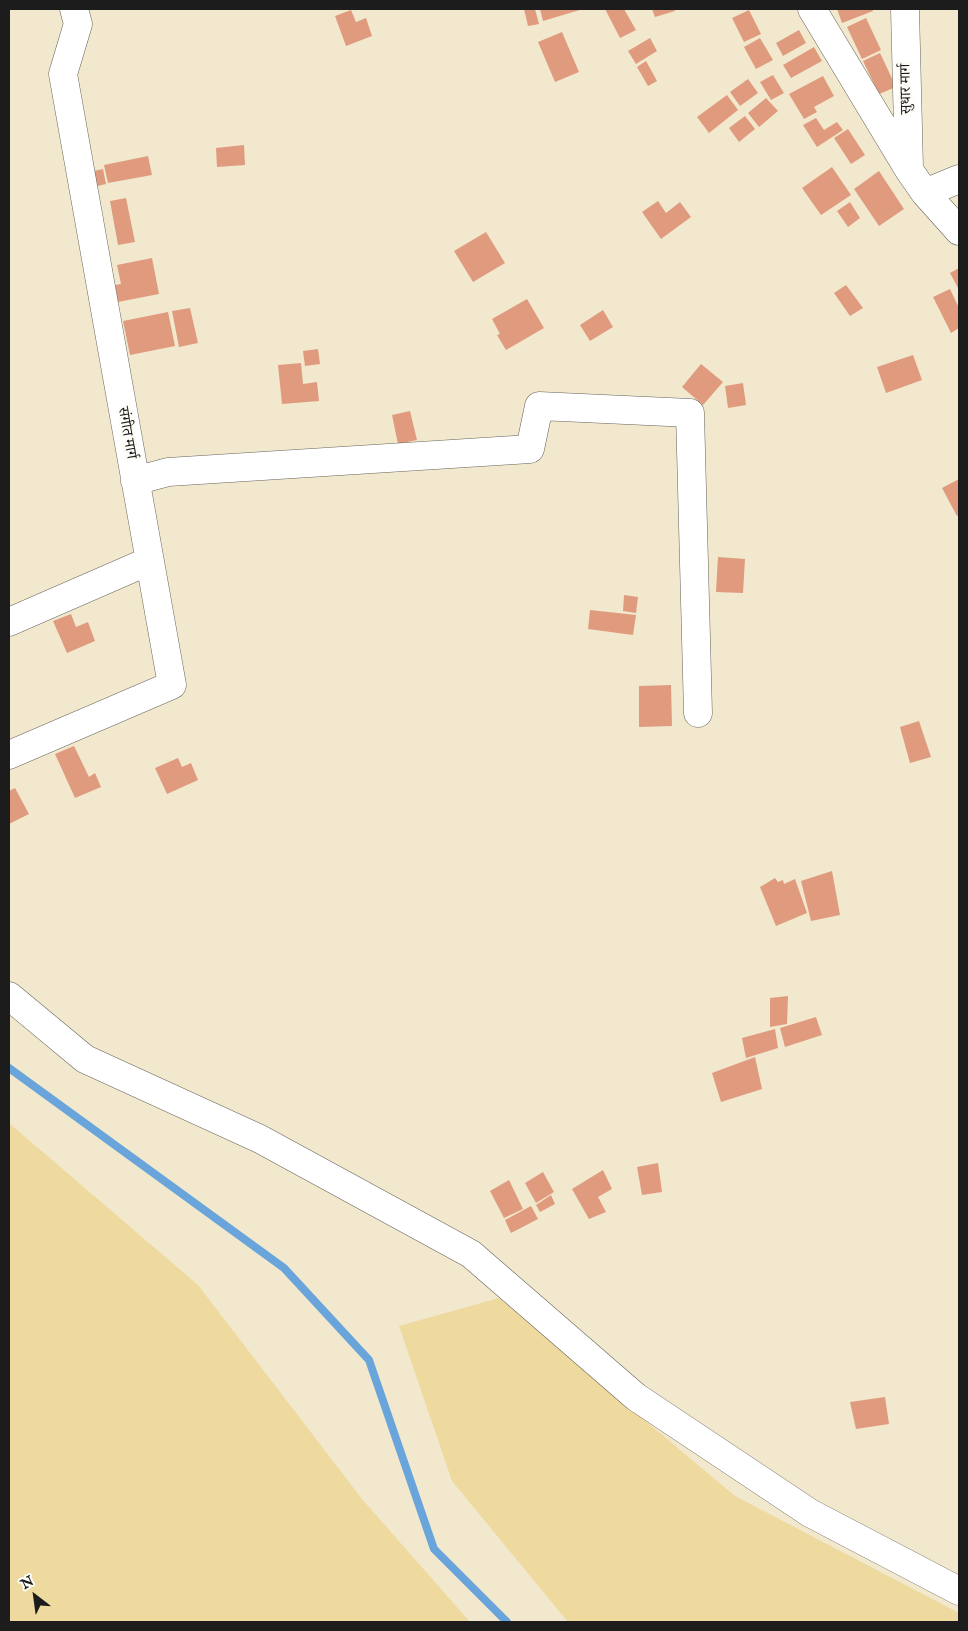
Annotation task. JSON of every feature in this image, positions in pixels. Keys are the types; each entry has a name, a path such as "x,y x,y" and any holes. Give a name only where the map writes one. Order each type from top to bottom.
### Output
{"street":[{"name":"संगीत मार्ग","path":"9,755 172,685 63,74 78,24 74,9"},
{"path":"812,9 925,193 959,231"},
{"name":"सुधार मार्ग","path":"905,9 910,170"},
{"path":"925,193 959,179"},
{"path":"135,481 168,472 530,449 539,406 690,413 698,713"},
{"path":"9,622 149,562"},
{"path":"9,996 85,1059 260,1140 471,1254 636,1397 810,1513 959,1591"}],"sand":[{"path":"9,1123 198,1285 362,1499 470,1622 9,1622"},
{"path":"499,1298 735,1496 959,1613 959,1622 568,1622 452,1481 399,1326"}],"building":[{"path":"524,9 535,9 539,24 528,26"},
{"path":"540,9 583,9 543,21"},
{"path":"605,9 624,9 636,30 620,38"},
{"path":"652,9 674,9 675,11 655,17"},
{"path":"837,9 872,9 873,11 842,23"},
{"path":"351,10 356,22 366,18 372,36 346,46 335,16"},
{"path":"749,10 761,34 744,42 732,18"},
{"path":"866,18 881,50 862,59 847,27"},
{"path":"799,30 806,43 783,56 776,43"},
{"path":"562,32 579,72 555,82 538,42"},
{"path":"650,38 657,51 636,64 628,51"},
{"path":"760,38 773,60 756,69 744,47"},
{"path":"814,47 822,61 791,78 783,65"},
{"path":"880,53 896,87 879,94 863,61"},
{"path":"646,61 657,81 648,86 637,67"},
{"path":"773,75 784,93 771,100 760,82"},
{"path":"823,76 834,96 814,107 817,112 804,119 789,94"},
{"path":"748,79 758,93 740,106 730,92"},
{"path":"727,95 738,110 709,133 697,117"},
{"path":"766,98 778,111 759,127 748,113"},
{"path":"745,116 755,129 739,142 729,128"},
{"path":"816,118 824,130 837,122 843,130 817,147 803,125"},
{"path":"848,129 865,155 851,164 834,138"},
{"path":"244,145 245,165 217,167 216,148"},
{"path":"148,156 152,175 108,183 104,165"},
{"path":"832,167 851,195 821,215 802,188"},
{"path":"103,169 106,184 93,187 89,172"},
{"path":"879,171 904,209 879,226 854,189"},
{"path":"126,198 135,242 118,245 110,201"},
{"path":"658,201 666,213 680,202 691,217 661,239 642,212"},
{"path":"850,202 860,218 848,227 837,211"},
{"path":"486,232 505,263 473,282 454,251"},
{"path":"152,258 159,294 118,302 115,285 121,284 117,265"},
{"path":"959,268 959,290 950,273"},
{"path":"846,285 863,308 850,316 834,293"},
{"path":"950,289 959,308 959,328 951,333 933,297"},
{"path":"527,299 544,328 506,350 497,335 500,334 492,319"},
{"path":"190,308 198,343 179,347 172,311"},
{"path":"603,310 613,327 590,341 580,325"},
{"path":"168,312 175,346 130,355 123,321"},
{"path":"318,349 320,364 305,366 303,351"},
{"path":"913,355 922,380 886,393 877,367"},
{"path":"301,363 303,384 317,382 319,401 282,404 278,365"},
{"path":"701,364 723,382 703,405 682,387"},
{"path":"743,383 746,405 728,408 725,386"},
{"path":"410,411 417,440 398,444 392,415"},
{"path":"959,479 959,515 957,516 942,488"},
{"path":"718,557 745,559 743,593 716,592"},
{"path":"624,595 638,597 636,613 623,611"},
{"path":"590,610 636,615 633,635 588,629"},
{"path":"71,614 76,627 88,622 95,641 67,653 53,621"},
{"path":"671,685 672,726 639,727 639,686"},
{"path":"919,721 931,757 910,763 900,727"},
{"path":"74,746 89,777 95,773 101,787 75,798 55,754"},
{"path":"178,758 182,767 191,763 198,780 167,794 155,768"},
{"path":"15,788 29,814 9,824 9,791"},
{"path":"832,871 840,915 811,921 801,881"},
{"path":"775,878 778,882 783,880 784,884 795,879 807,913 776,926 760,887"},
{"path":"788,996 787,1024 770,1027 770,998"},
{"path":"816,1017 822,1035 785,1047 780,1028"},
{"path":"775,1029 778,1048 746,1058 742,1038"},
{"path":"755,1057 762,1089 721,1102 712,1073"},
{"path":"658,1163 662,1192 642,1195 637,1167"},
{"path":"603,1170 612,1189 598,1197 606,1212 589,1219 572,1189"},
{"path":"543,1172 554,1192 536,1203 525,1183"},
{"path":"509,1180 523,1209 504,1218 490,1191"},
{"path":"551,1195 555,1204 540,1212 536,1205"},
{"path":"531,1206 538,1219 511,1233 505,1220"},
{"path":"885,1397 889,1424 856,1429 850,1402"}],"waterway":[{"path":"9,1068 284,1268 369,1360 434,1549 507,1622"}]}
